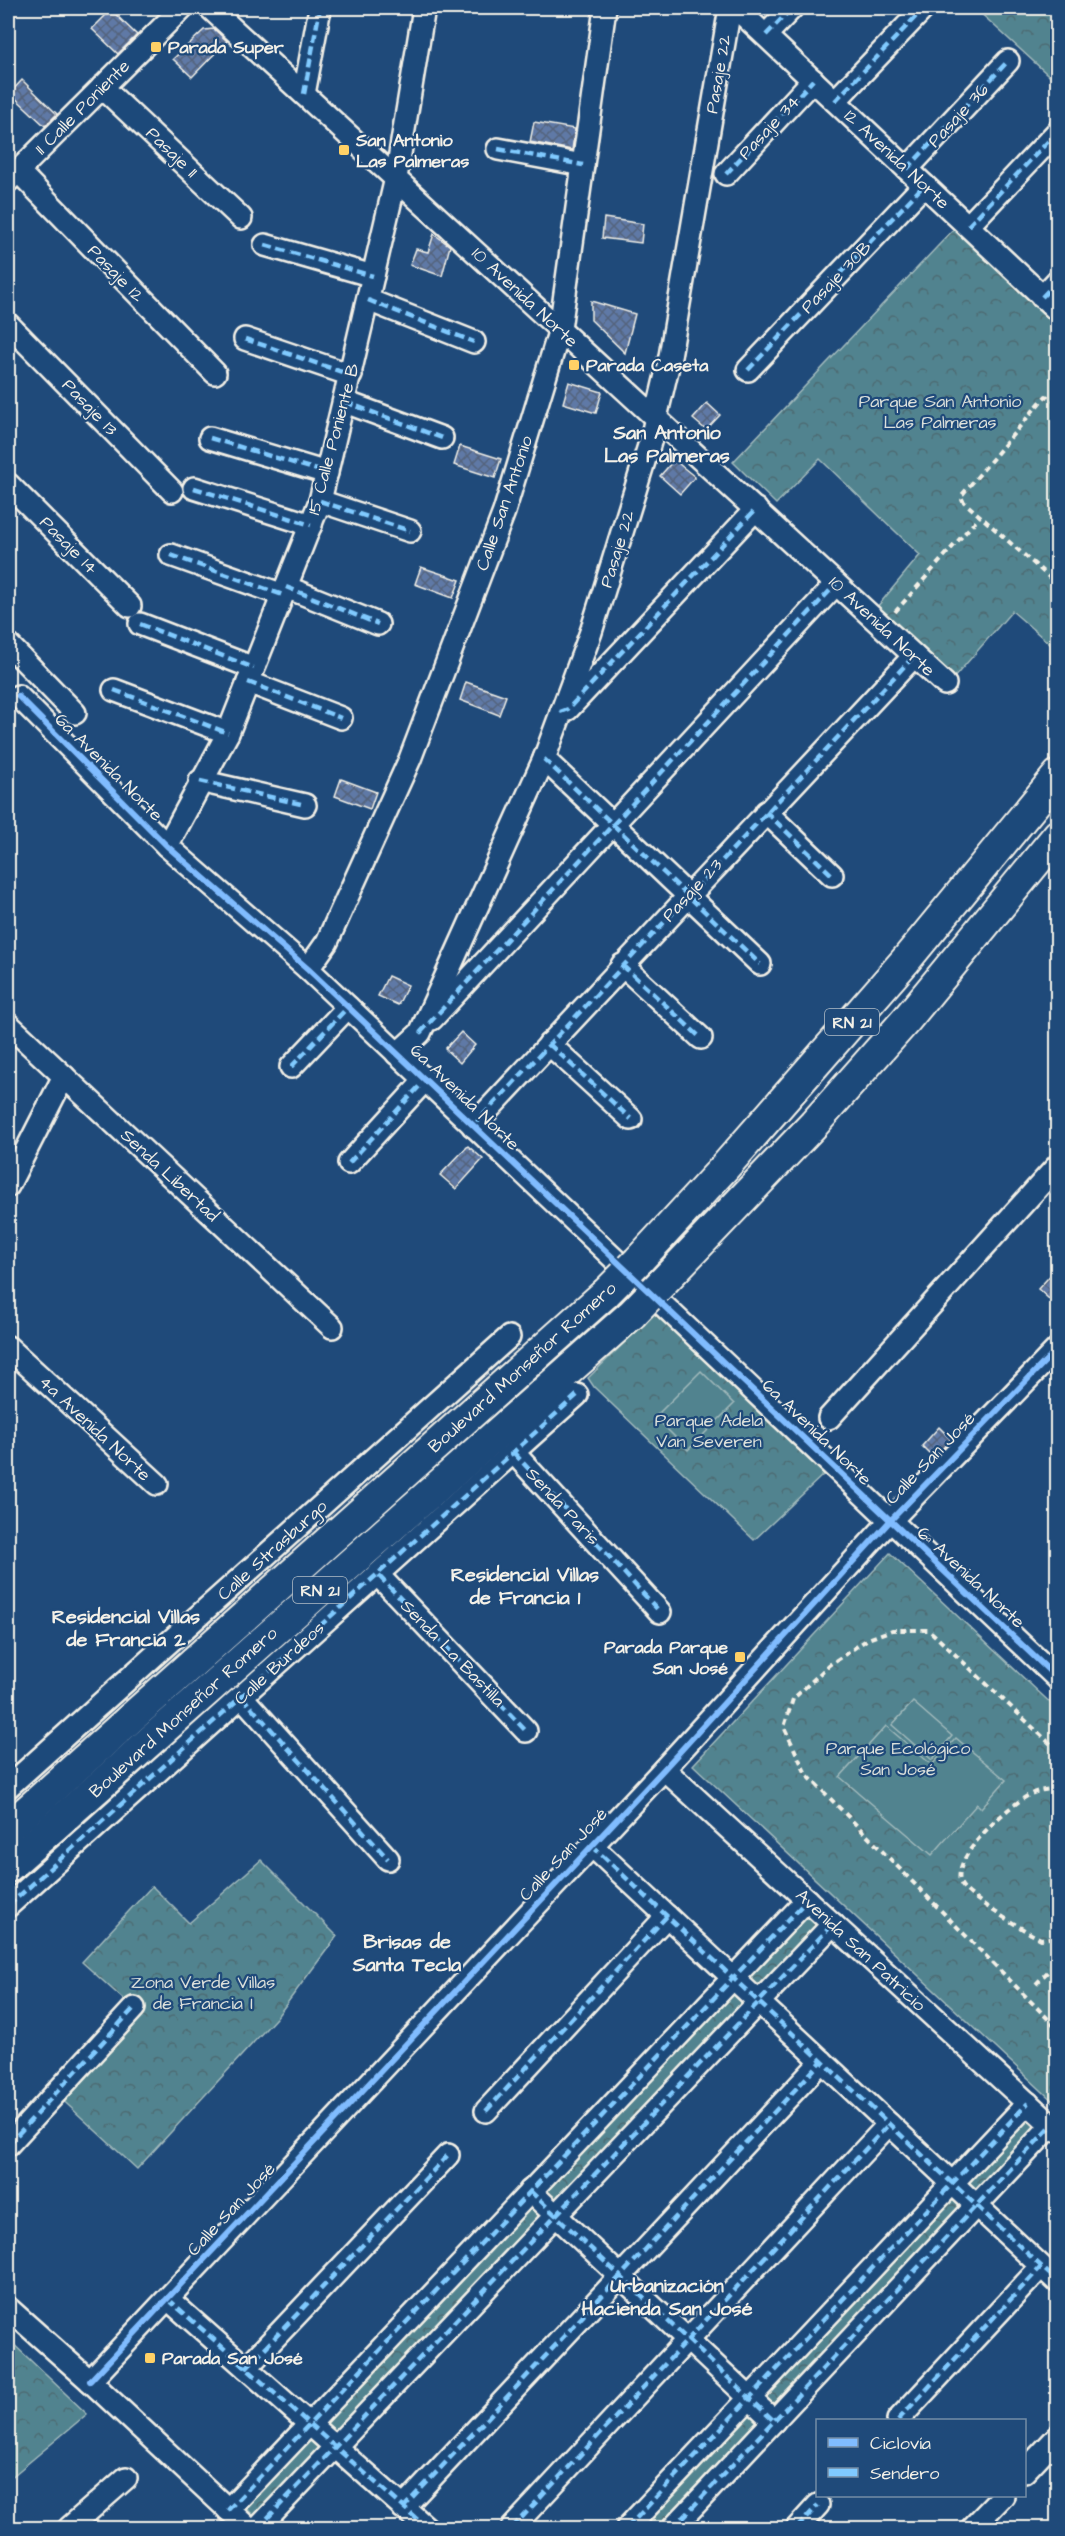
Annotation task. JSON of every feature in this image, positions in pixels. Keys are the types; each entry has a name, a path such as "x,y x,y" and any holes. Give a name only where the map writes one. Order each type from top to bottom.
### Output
{"highway":[{"name":"Boulevard Monseñor Romero","path":"8,1828 606,1293 638,1261 724,1168 884,986 1058,775"},
{"name":"Boulevard Monseñor Romero","path":"8,1867 632,1314 814,1124 907,1019 1058,835"}],"street":[{"name":"11 Calle Poniente","path":"13,176 182,8"},
{"name":"10 Avenida Norte","path":"210,8 945,684"},
{"path":"304,94 320,8"},
{"name":"15 Calle Poniente B","path":"166,846 228,733 320,501 396,178 424,8"},
{"name":"Calle San Antonio","path":"308,969 327,942 410,759 504,512 560,329 605,8"},
{"name":"Pasaje 22","path":"397,1054 420,1033 544,759 591,632 651,439 669,362 730,8"},
{"name":"12 Avenida Norte","path":"736,8 1050,304"},
{"path":"766,35 792,8"},
{"path":"835,101 924,8"},
{"name":"Pasaje 36","path":"907,169 1008,61"},
{"name":"Pasaje 34","path":"726,174 813,80"},
{"name":"Pasaje 11","path":"102,87 241,218"},
{"path":"968,226 1058,131"},
{"path":"498,149 583,165"},
{"name":"Pasaje 12","path":"13,176 215,374"},
{"name":"Pasaje 30B","path":"748,370 924,185"},
{"path":"265,244 373,276"},
{"path":"1050,304 1058,280"},
{"path":"368,300 474,342"},
{"name":"Pasaje 13","path":"8,324 172,491"},
{"path":"245,339 351,375"},
{"path":"345,402 442,438"},
{"path":"210,438 327,473"},
{"name":"Pasaje 14","path":"8,484 135,615 251,675"},
{"path":"194,488 310,525"},
{"path":"320,501 410,531"},
{"path":"560,712 568,709 756,509"},
{"path":"171,555 378,624"},
{"path":"420,1033 836,584"},
{"path":"8,644 75,713"},
{"name":"Pasaje 23","path":"473,1126 688,894 914,656"},
{"path":"251,675 341,718"},
{"path":"114,690 228,733"},
{"name":"6a Avenida Norte","path":"18,696 166,846 308,969 890,1521"},
{"path":"544,759 760,964"},
{"path":"200,781 305,805"},
{"path":"766,812 832,875"},
{"path":"622,965 701,1038"},
{"path":"291,1067 348,1007"},
{"name":"Senda Libertad","path":"8,1024 332,1327"},
{"path":"549,1044 631,1119"},
{"path":"8,1186 64,1076"},
{"path":"349,1163 425,1080"},
{"path":"830,1418 1058,1165"},
{"name":"Calle Strasburgo","path":"8,1787 509,1337"},
{"name":"4a Avenida Norte","path":"8,1347 157,1484"},
{"name":"Calle San José","path":"90,2380 664,1769 890,1521 1058,1348"},
{"name":"Calle Burdeos","path":"8,1906 379,1576 578,1395"},
{"name":"Senda Paris","path":"514,1453 660,1612"},
{"name":"6ª Avenida Norte","path":"890,1521 1058,1678"},
{"name":"Senda La Bastilla","path":"379,1576 526,1731"},
{"path":"242,1697 388,1859"},
{"name":"Avenida San Patricio","path":"664,1769 1055,2128"},
{"path":"592,1846 1058,2283"},
{"path":"228,2510 807,1900"},
{"path":"486,2111 667,1916"},
{"path":"258,2529 833,1924"},
{"path":"8,2145 134,2008"},
{"path":"403,2508 822,2061"},
{"path":"627,2529 1028,2103"},
{"path":"512,2529 890,2124"},
{"path":"673,2529 976,2206 1055,2128"},
{"path":"246,2368 448,2155"},
{"path":"530,2191 774,2421"},
{"path":"900,2419 1041,2267"},
{"path":"168,2299 427,2529"},
{"path":"8,2308 90,2380 248,2529"},
{"path":"1026,2470 1058,2436"},
{"path":"69,2529 126,2478"},
{"path":"972,2529 1002,2497"},
{"path":"797,2529 818,2505"}],"path":[{"path":"1058,402 1046,396 961,496 963,501 1058,585"},
{"path":"883,626 980,516"},
{"path":"1058,1750 929,1630 892,1630 868,1639 839,1659 793,1699 784,1727 806,1774 1058,2029"},
{"path":"1058,1789 1031,1794 1002,1814 972,1847 961,1866 959,1878 967,1892 1031,1934 1041,1939 1058,1937"},
{"path":"1036,1984 1058,1961"}],"green space":[{"path":"975,8 1057,8 1057,83"},
{"name":"Parque San Antonio Las Palmeras","path":"955,228 1057,324 1057,650 1012,611 953,679 877,607 920,555 820,459 776,504 733,462"},
{"name":"Parque Adela Van Severen","path":"656,1312 824,1474 754,1540 594,1387 588,1378"},
{"path":"701,1371 734,1404 688,1450 655,1417"},
{"name":"Parque Ecológico San José","path":"890,1553 1057,1709 1056,2104 693,1765"},
{"path":"913,1702 952,1736 932,1760 892,1725"},
{"path":"886,1726 932,1765 956,1738 1006,1780 981,1808 977,1804 932,1855 840,1777"},
{"name":"Zona Verde Villas de Francia I","path":"261,1860 337,1936 276,2018 137,2169 55,2093 133,2008 82,1962 152,1886 189,1923"},
{"path":"800,1908 825,1932 263,2524 237,2500"},
{"name":"Urbanización Hacienda San José","path":"1019,2112 1043,2135 673,2528 627,2528"},
{"path":"8,2339 87,2414 8,2480"}],"building":[{"path":"111,10 137,35 118,54 92,29"},
{"path":"214,29 227,41 192,77 173,59 204,30"},
{"path":"22,80 57,114 45,126 10,93"},
{"path":"534,122 575,129 572,150 530,142"},
{"path":"604,218 643,224 641,243 602,238"},
{"path":"434,234 450,246 442,276 410,265 416,249 428,252"},
{"path":"591,301 635,314 625,353 591,320"},
{"path":"569,382 602,392 596,413 563,403"},
{"path":"707,403 720,415 706,430 693,419"},
{"path":"460,446 501,459 495,478 454,465"},
{"path":"674,460 695,477 680,494 660,476"},
{"path":"421,567 460,580 453,598 415,584"},
{"path":"466,682 506,696 499,715 460,700"},
{"path":"341,779 376,792 370,809 335,796"},
{"path":"388,976 408,985 398,1005 378,996"},
{"path":"461,1032 475,1045 460,1063 445,1049"},
{"path":"468,1146 483,1159 456,1189 440,1175"},
{"path":"1058,1267 1058,1307 1038,1289"},
{"path":"939,1427 951,1439 934,1458 922,1446"}],"marked path":[{"path":"304,94 320,8"},
{"path":"766,35 792,8"},
{"path":"835,101 924,8"},
{"path":"907,169 1008,61"},
{"path":"726,174 813,80"},
{"path":"968,226 1058,131"},
{"path":"498,149 583,165"},
{"path":"748,370 924,185"},
{"path":"265,245 373,276"},
{"path":"1042,297 1058,280"},
{"path":"368,300 474,342"},
{"path":"245,339 351,375"},
{"path":"345,402 442,438"},
{"path":"210,438 327,473"},
{"path":"194,488 311,525"},
{"path":"320,501 410,531"},
{"path":"560,712 568,709 756,509"},
{"path":"171,555 283,595"},
{"path":"420,1033 836,584"},
{"path":"286,587 378,624"},
{"path":"140,624 254,668"},
{"path":"473,1126 914,656"},
{"path":"248,682 341,718"},
{"path":"114,690 228,733"},
{"path":"544,759 760,964"},
{"path":"200,781 305,805"},
{"path":"766,812 832,875"},
{"path":"622,965 701,1038"},
{"path":"291,1067 348,1007"},
{"path":"549,1044 631,1119"},
{"path":"349,1163 425,1080"},
{"path":"8,1906 577,1395"},
{"path":"514,1453 660,1612"},
{"path":"379,1576 526,1731"},
{"path":"242,1697 388,1859"},
{"path":"592,1846 1058,2282"},
{"path":"228,2510 807,1900"},
{"path":"486,2111 667,1916"},
{"path":"258,2528 833,1924"},
{"path":"8,2145 134,2008"},
{"path":"403,2508 822,2061"},
{"path":"627,2528 1028,2103"},
{"path":"512,2528 889,2124"},
{"path":"673,2528 1052,2125"},
{"path":"246,2368 448,2155"},
{"path":"530,2191 774,2421"},
{"path":"899,2419 1041,2267"},
{"path":"168,2299 427,2528"},
{"path":"797,2528 818,2505"}],"cycle path":[{"path":"18,696 167,846 308,969 1058,1679"},
{"path":"90,2381 664,1769 890,1521 1058,1348"}],"place":[{"name":"Parada Super","path":"156,47"},
{"name":"San Antonio Las Palmeras","path":"344,150"},
{"name":"Parada Caseta","path":"574,365"},
{"name":"Parada Parque San José","path":"740,1657"},
{"name":"Parada San José","path":"150,2358"}],"district":[{"name":"San Antonio Las Palmeras","path":"667,444"},
{"name":"Residencial Villas de Francia 1","path":"525,1586"},
{"name":"Residencial Villas de Francia 2","path":"126,1628"},
{"name":"Brisas de Santa Tecla","path":"407,1952"},
{"name":"Urbanización Hacienda San José","path":"667,2296"}]}
